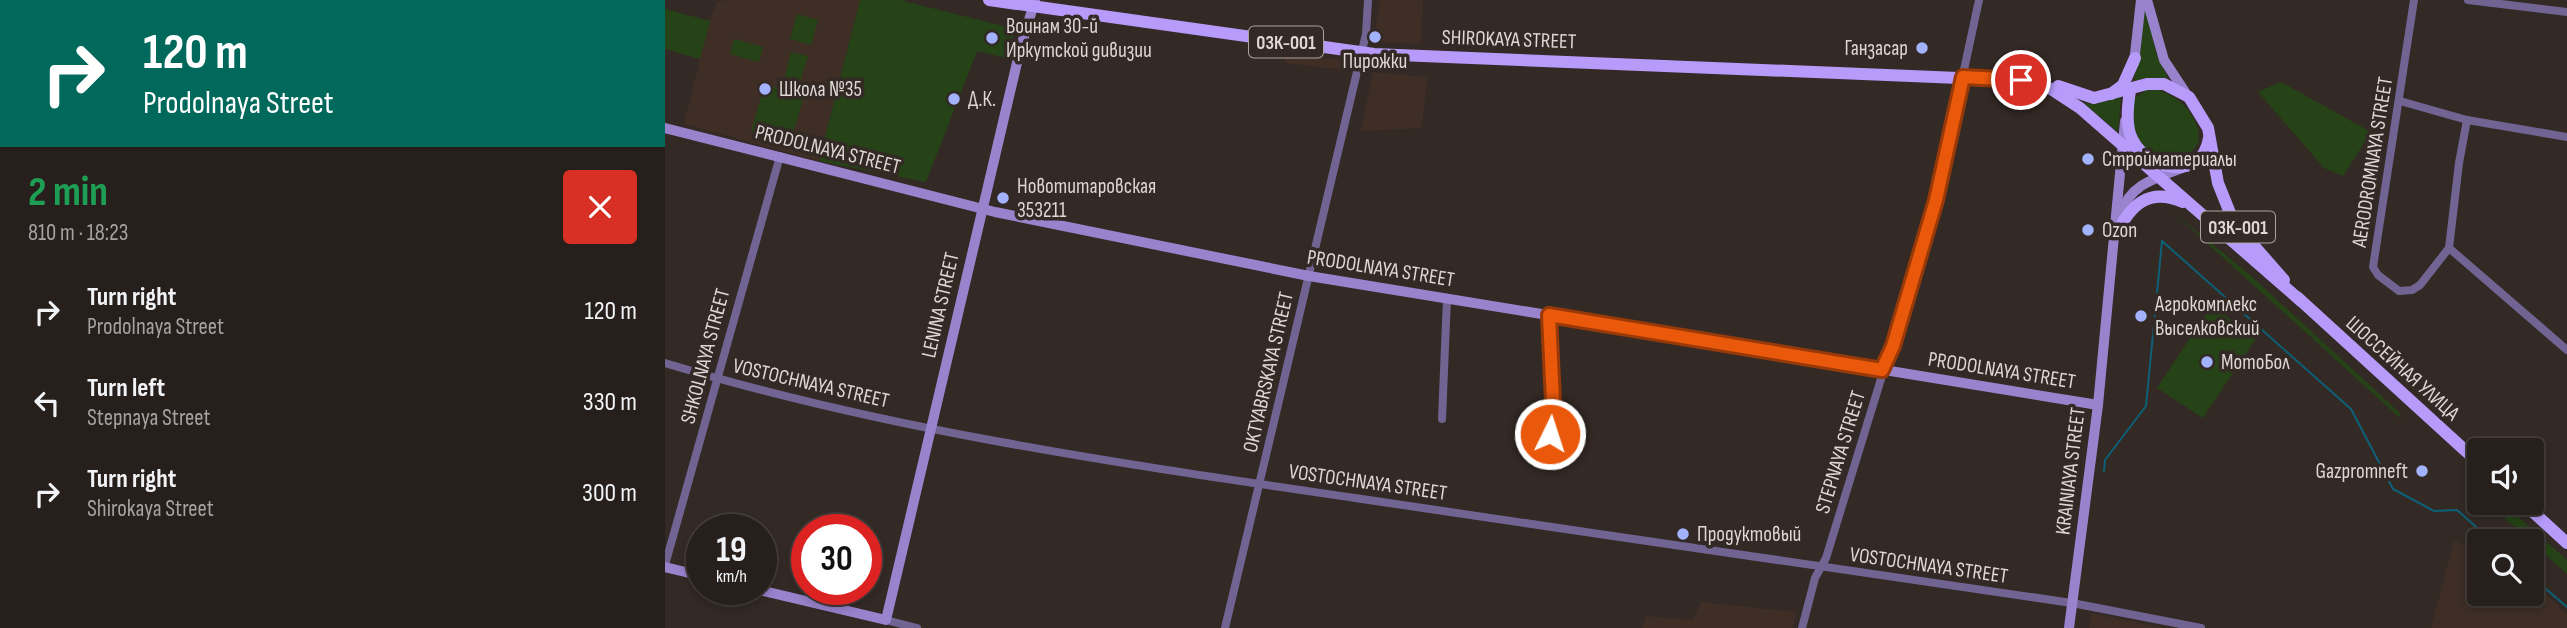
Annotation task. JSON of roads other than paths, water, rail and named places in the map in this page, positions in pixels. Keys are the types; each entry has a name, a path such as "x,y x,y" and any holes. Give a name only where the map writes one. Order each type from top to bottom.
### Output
{"main road":[{"name":"SHIROKAYA STREET","path":"989,0 1034,4 1361,53 2031,81"},
{"path":"2108,96 2123,85 2135,58"},
{"name":"03К-001","path":"2031,81 2046,82 2080,95 2108,96 2147,84 2164,84 2189,97 2201,113 2210,135 2218,183 2234,223 2301,301"},
{"name":"03К-001","path":"2031,81 2070,100 2301,301"},
{"path":"2130,90 2130,135 2138,149 2155,162"},
{"path":"2135,156 2173,169 2190,165 2203,155 2210,135"},
{"name":"03К-001","path":"2116,235 2128,211 2145,198 2163,196 2191,206"},
{"name":"ШОССЕЙНАЯ УЛИЦА","path":"2301,301 2467,452"},
{"path":"2536,515 2567,543"}],"street":[{"name":"OKTYABRSKAYA STREET","path":"1225,628 1361,53 1368,0"},
{"name":"STEPNAYA STREET","path":"1802,628 1815,578 1821,567 1882,370 1893,346 1936,200 1979,0"},
{"path":"2130,90 2141,0"},
{"name":"03К-001","path":"2147,0 2164,60 2189,97"},
{"name":"AERODROMNAYA STREET","path":"2414,0 2373,267 2378,275 2399,290 2412,290 2420,285 2449,248"},
{"path":"2468,0 2567,12"},
{"name":"LENINA STREET","path":"886,620 1034,4"},
{"path":"2400,101 2467,120 2567,137"},
{"path":"2116,235 2122,144 2128,104"},
{"path":"2467,120 2449,248 2567,350"},
{"name":"PRODOLNAYA STREET","path":"665,128 983,209 1309,276 2098,405"},
{"name":"SHKOLNAYA STREET","path":"665,566 780,156"},
{"path":"2116,235 2120,212 2130,193 2158,177 2190,165"},
{"name":"KRAINIAYA STREET","path":"2069,628 2098,405 2116,235"},
{"path":"1442,419 1447,298"},
{"path":"1549,315 1553,402 1550,434"},
{"name":"VOSTOCHNAYA STREET","path":"665,363 718,379 931,430 1259,484 2072,603 2201,628"},
{"path":"665,566 686,572"},
{"path":"777,594 917,628"}],"waterway":[{"path":"2104,471 2105,460 2146,406 2162,241 2351,409 2393,489 2434,511 2457,510 2478,529"},
{"path":"2544,587 2567,607"}],"place":[{"name":"Пирожки","path":"1375,37"},
{"name":"Воинам 30-й Иркутской дивизии","path":"992,38"},
{"name":"Ганзасар","path":"1922,48"},
{"name":"Школа №35","path":"765,89"},
{"name":"Д.К.","path":"954,99"},
{"name":"Стройматериалы","path":"2088,159"},
{"name":"Новотитаровская 353211","path":"1003,198"},
{"name":"Ozon","path":"2088,230"},
{"name":"Агрокомплекс Выселковский","path":"2141,316"},
{"name":"МотоБол","path":"2207,362"},
{"name":"Gazpromneft","path":"2422,471"},
{"name":"Продуктовый","path":"1683,534"}]}
